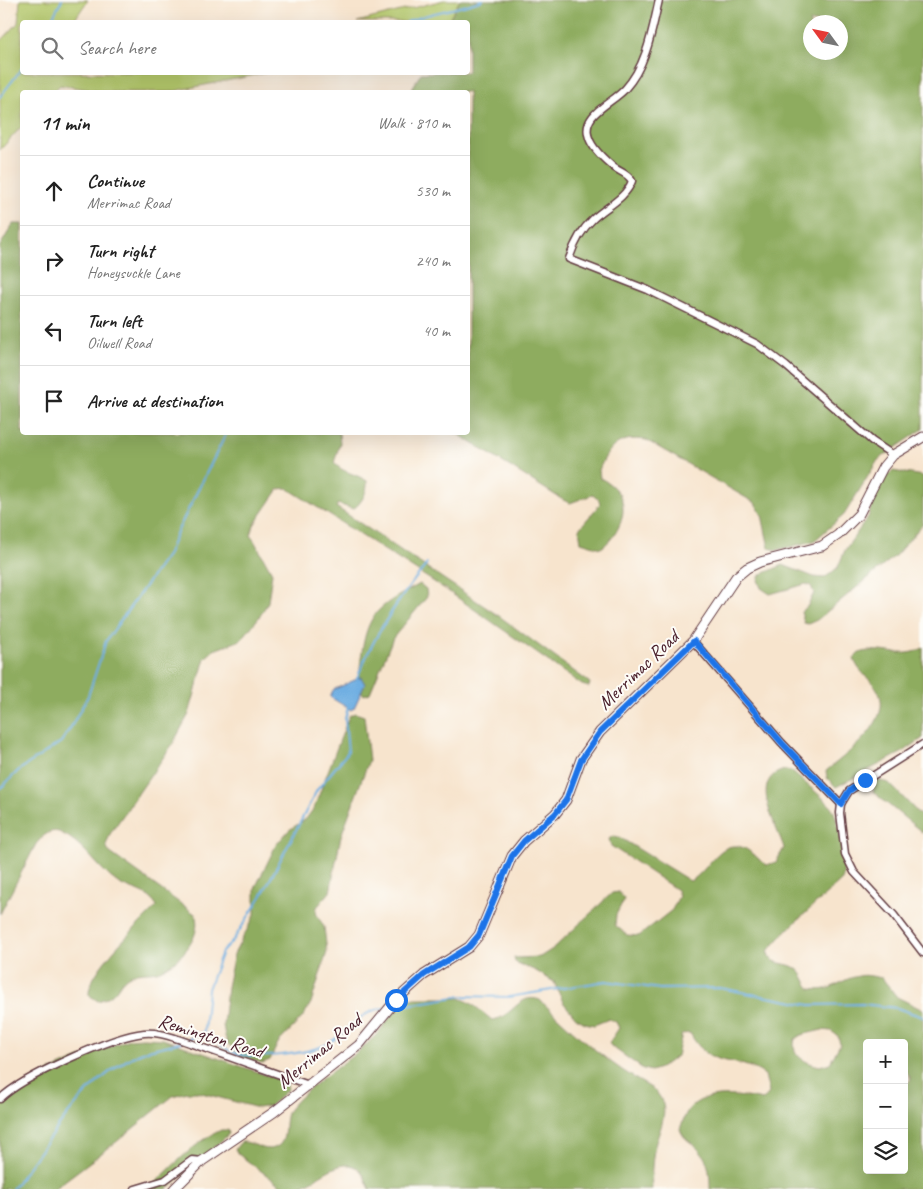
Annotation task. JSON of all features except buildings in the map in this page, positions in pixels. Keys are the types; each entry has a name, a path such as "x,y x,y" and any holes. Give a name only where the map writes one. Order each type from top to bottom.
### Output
{"street":[{"path":"660,0 649,41 635,76 620,95 594,115 588,129 592,143 611,166 625,173 632,181 627,191 592,220 580,234 569,259 648,290 757,344 786,366 872,441 893,455"},
{"name":"Merrimac Road","path":"174,1189 202,1161 274,1112 306,1084 359,1045 412,985 424,975 469,947 479,935 512,856 524,841 555,814 566,800 587,748 600,732 694,641 729,586 747,568 760,562 822,546 848,526 859,514 883,467 893,455 923,438"},
{"path":"694,641 782,743 841,804"},
{"path":"923,744 849,791 841,804 842,838 845,854 854,872 894,915 923,953"},
{"name":"Remington Road","path":"0,1099 31,1078 114,1040 143,1033 159,1033 306,1084"},
{"path":"135,1189 165,1180 192,1160 202,1161"}],"green space":[{"path":"20,0 88,0 74,20 20,20 20,75 256,75 179,90 91,90 60,85 55,90 20,90 20,128 0,150 0,42 18,23"},
{"path":"444,0 460,0 449,20 365,20"},
{"path":"460,0 923,0 923,429 878,460 844,515 814,541 777,550 769,548 762,515 755,503 646,440 637,439 622,441 616,444 607,455 599,470 600,478 613,486 621,497 623,505 621,522 617,530 613,537 601,548 581,542 579,529 600,504 598,498 592,495 570,503 563,500 459,435 470,435 470,90 411,90 420,75 470,75 470,20 449,20"},
{"path":"13,224 20,224 20,435 339,435 340,443 334,463 341,469 367,481 367,485 362,500 353,509 338,504 336,507 499,616 590,683 589,687 582,685 445,589 287,488 279,489 254,525 251,535 272,573 268,602 260,616 241,640 214,650 205,658 189,714 172,745 110,834 106,845 109,852 195,914 196,932 187,949 173,963 157,971 130,975 122,981 115,992 98,1001 89,995 91,985 97,973 116,948 157,906 154,901 118,883 103,871 76,842 68,836 55,831 43,836 36,844 0,914 0,246"},
{"path":"893,471 923,476 923,524 895,556 817,620 808,624 804,623 801,612 807,607 814,593 811,586 806,584 770,594 761,588 758,580 760,575 783,565 814,577 824,578 838,567 845,550 868,517 879,482"},
{"path":"420,584 426,589 427,597 393,638 370,693 364,695 358,687 365,638 372,619 386,604"},
{"path":"923,648 923,738 903,752 836,787 827,778 826,771 856,746 874,724 880,712 881,701 877,689 856,664 854,659 857,654 866,651 906,653"},
{"path":"355,713 364,716 369,760 341,836 330,892 317,907 316,913 324,927 327,952 311,1003 302,1018 278,1043 270,1060 262,1063 242,1057 228,1044 225,1036 223,1025 227,987 234,954 255,915 255,889 276,845 289,830 306,819 314,808 349,716"},
{"path":"785,770 791,771 829,804 835,814 840,833 844,866 842,880 788,929 768,951 769,957 776,962 790,965 797,969 811,989 825,989 862,975 882,978 897,997 923,1010 923,1189 710,1189 709,1171 706,1161 700,1151 681,1132 680,1129 685,1116 693,1105 717,1096 737,1096 763,1100 769,1093 765,1075 754,1068 715,1058 706,1053 690,1033 682,1034 677,1056 660,1068 651,1071 643,1069 609,1043 619,1028 616,1022 609,1019 594,1025 576,1018 563,1002 554,982 536,971 515,962 514,958 540,957 554,948 612,893 619,892 624,899 616,915 615,925 627,935 639,936 672,910 679,896 677,890 611,846 609,839 613,836 619,837 690,881 697,877 721,851 728,847 744,848 767,865 776,862 784,848 768,804 766,793 768,783 774,775","holes":["822,1030 831,1031 838,1036 840,1044 830,1063 820,1066 800,1058 795,1050 795,1039 801,1035"]},
{"path":"876,780 889,783 923,818 923,833 873,792"},
{"path":"414,998 460,998 471,1003 492,1020 506,1014 526,999 540,1000 593,1048 622,1070 653,1089 663,1103 664,1111 653,1155 652,1189 370,1189 361,1171 354,1166 346,1165 329,1170 306,1184 290,1187 280,1185 238,1154 235,1149 241,1142 250,1143 265,1149 274,1148 279,1145 284,1136 287,1113 290,1108 310,1088 367,1044 398,1008"},
{"path":"129,1039 163,1039 286,1082 288,1089 270,1106 258,1108 198,1092 187,1092 173,1096 54,1189 0,1189 0,1104 29,1082 61,1066"},
{"path":"221,1130 228,1130 229,1134 167,1189 149,1189 192,1149"}],"water":[{"path":"361,677 365,684 354,708 351,710 330,697 333,690"}],"waterway":[{"path":"51,20 62,0"},
{"path":"412,20 482,0"},
{"path":"0,97 20,71"},
{"path":"0,789 19,770 61,742 71,727 88,696 106,641 168,554 226,435"},
{"path":"356,681 378,634 406,591 427,564"},
{"path":"188,1040 204,1032 208,989 222,952 234,939 262,895 317,790 348,752 345,719 348,707"},
{"path":"395,1007 461,996 509,997 606,981 660,989 720,988 810,1005 862,1004 897,1008 923,1017"},
{"path":"204,1032 228,1050 241,1055 280,1055 307,1051 327,1044 361,1017 385,1008"},
{"path":"12,1189 68,1113 101,1079 119,1065 140,1053 181,1042"}],"route":[{"path":"396,1000 424,975 469,947 479,935 512,856 524,841 555,814 566,800 587,748 600,732 694,641 782,743 841,804 849,791 865,780"}]}
